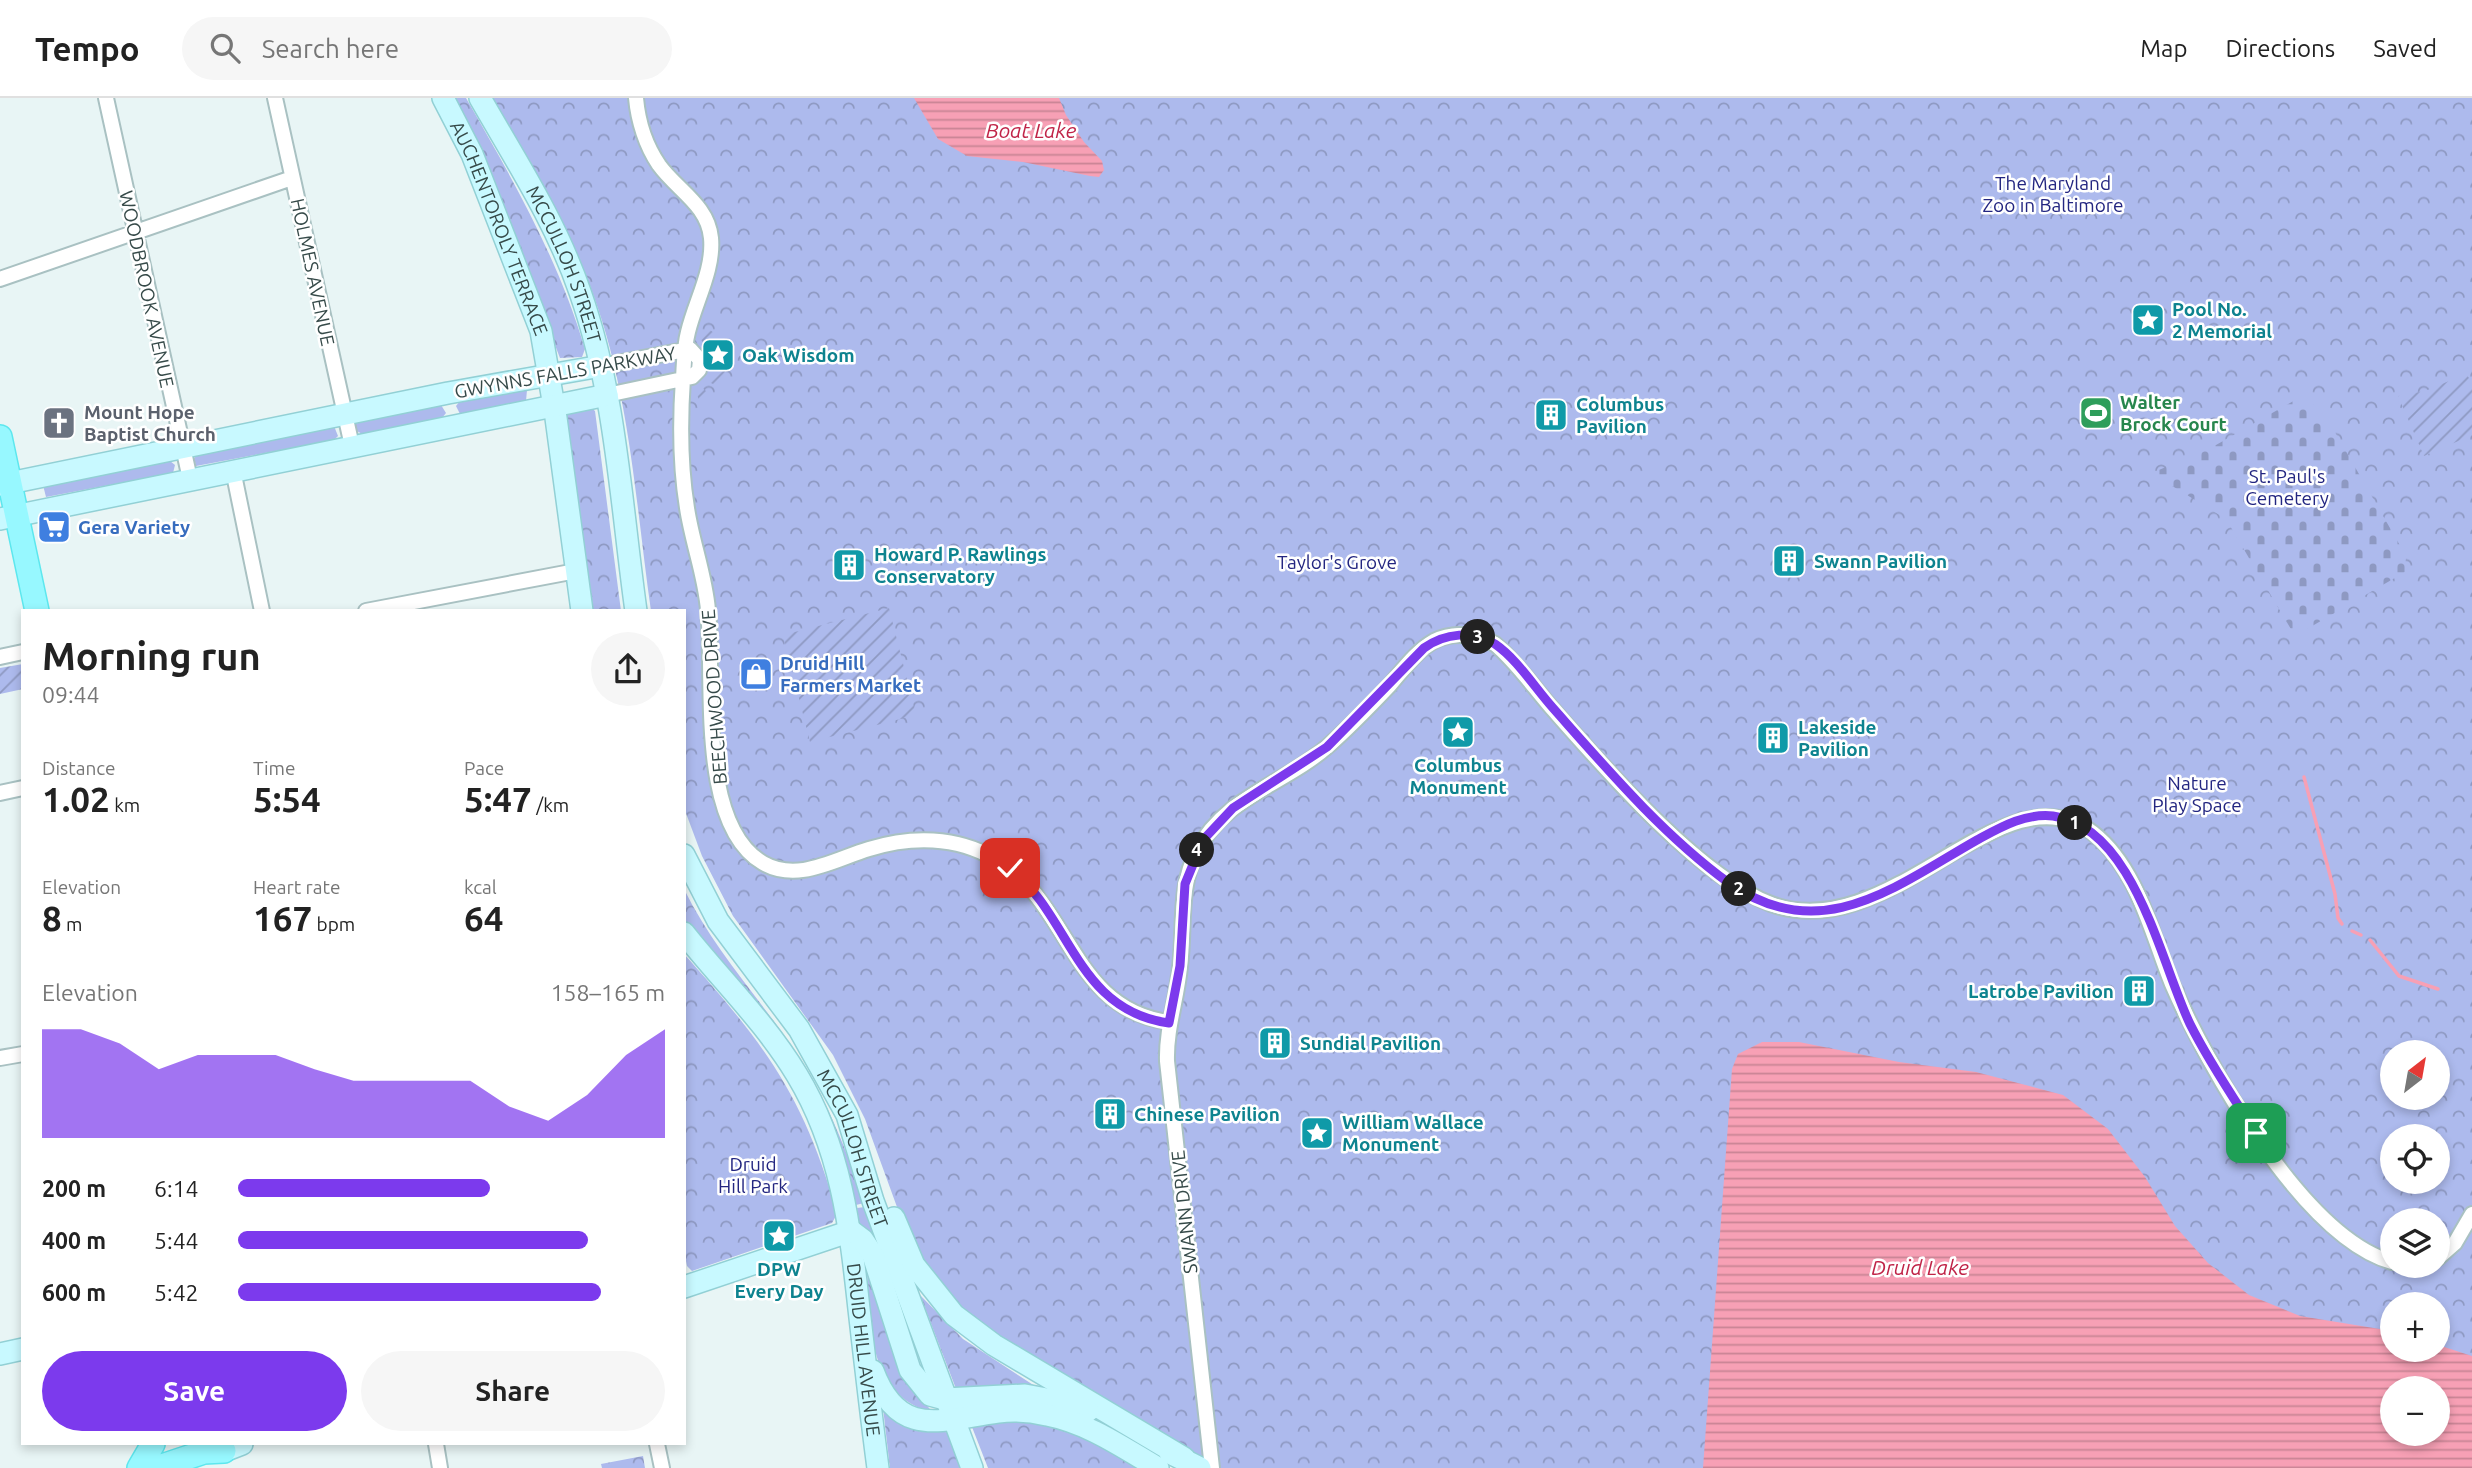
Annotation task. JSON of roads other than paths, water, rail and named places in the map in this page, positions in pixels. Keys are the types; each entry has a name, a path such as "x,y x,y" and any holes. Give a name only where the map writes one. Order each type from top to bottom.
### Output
{"main road":[{"name":"AUCHENTOROLY TERRACE","path":"443,98 466,140 541,331 550,374 582,609"},
{"name":"MCCULLOH STREET","path":"480,98 563,248 580,292 607,395 636,609"},
{"name":"GWYNNS FALLS PARKWAY","path":"5,484 343,414 601,366"},
{"name":"GWYNNS FALLS PARKWAY","path":"8,517 607,395"},
{"path":"0,437 8,517 36,609"},
{"name":"MCCULLOH STREET","path":"686,859 724,930 816,1056 855,1134 873,1201 972,1468"},
{"name":"MCCULLOH STREET","path":"686,935 756,1015 798,1076 832,1150 851,1231"},
{"path":"855,1134 914,1265 954,1315 994,1345 1192,1463"},
{"path":"686,1286 851,1231 863,1240 873,1255 910,1370 930,1395 945,1399 1003,1394 1068,1403 1192,1463"},
{"name":"DRUID HILL AVENUE","path":"851,1231 878,1468"},
{"path":"856,1276 871,1367 884,1395 893,1405 918,1420 940,1423 1006,1411 1063,1418 1098,1433 1158,1468"},
{"path":"0,1354 21,1349"},
{"path":"153,1445 154,1468"},
{"path":"154,1468 172,1445"},
{"path":"154,1468 204,1452 229,1452"},
{"path":"194,1468 229,1452"}],"street":[{"name":"WOODBROOK AVENUE","path":"106,98 190,479"},
{"name":"HOLMES AVENUE","path":"275,98 352,446"},
{"path":"636,98 642,128 659,165 699,207 711,235 708,268 685,350"},
{"path":"0,279 292,178"},
{"name":"GWYNNS FALLS PARKWAY","path":"601,366 685,350 695,351 700,366 695,375 683,381 607,395"},
{"name":"BEECHWOOD DRIVE","path":"683,381 683,470 687,507 708,607 710,700 717,766 723,805 739,839 761,862 792,871 814,868 872,848 906,841 953,843 981,852 1010,868 1035,892 1078,963 1101,989 1134,1013 1169,1023"},
{"path":"233,471 262,609"},
{"path":"376,609 576,571"},
{"name":"SWANN DRIVE","path":"1212,1468 1167,1061 1169,1023 1180,966 1185,884 1198,848 1209,832 1242,801 1327,747 1424,648 1440,638 1467,635 1485,639 1503,651 1614,775 1692,852 1729,883 1774,905 1818,912 1857,904 1902,885 1998,828 2028,817 2064,819 2089,830 2110,849 2129,880 2192,1027 2256,1133 2290,1179 2332,1225 2362,1249 2380,1257"},
{"path":"0,657 21,652"},
{"path":"0,793 21,788"},
{"path":"0,1058 21,1054"},
{"path":"2450,1247 2472,1214"},
{"path":"436,1445 440,1468"},
{"path":"657,1445 662,1468"}],"water":[{"name":"Boat Lake","path":"914,98 1059,98 1066,115 1084,142 1102,161 1104,170 1099,177 1023,162 967,156 938,139"},
{"name":"Druid Lake","path":"1762,1042 1799,1042 1899,1062 1976,1072 2063,1095 2108,1129 2145,1177 2175,1226 2208,1263 2249,1295 2300,1316 2380,1329 2380,1362 2450,1362 2450,1349 2472,1356 2472,1468 1703,1468 1732,1069 1738,1054"}],"waterway":[{"path":"2304,777 2335,894 2338,918 2342,924"},
{"path":"2352,931 2361,935"},
{"path":"2370,940 2399,976 2438,989"}],"place":[{"name":"Pool No. 2 Memorial","path":"2148,320"},
{"name":"Oak Wisdom","path":"718,355"},
{"name":"Walter Brock Court","path":"2096,413"},
{"name":"Columbus Pavilion","path":"1551,415"},
{"name":"Mount Hope Baptist Church","path":"59,423"},
{"name":"Gera Variety","path":"54,527"},
{"name":"Swann Pavilion","path":"1789,561"},
{"name":"Howard P. Rawlings Conservatory","path":"849,565"},
{"name":"Druid Hill Farmers Market","path":"756,674"},
{"name":"Columbus Monument","path":"1458,732"},
{"name":"Lakeside Pavilion","path":"1773,738"},
{"name":"Latrobe Pavilion","path":"2139,991"},
{"name":"Sundial Pavilion","path":"1275,1043"},
{"name":"Chinese Pavilion","path":"1110,1114"},
{"name":"William Wallace Monument","path":"1317,1133"},
{"name":"DPW Every Day","path":"779,1236"}],"park label":[{"name":"The Maryland Zoo in Baltimore","path":"2053,194"},
{"name":"St. Paul's Cemetery","path":"2287,487"},
{"name":"Taylor's Grove","path":"1337,562"},
{"name":"Nature Play Space","path":"2197,794"},
{"name":"Druid Hill Park","path":"753,1175"}]}
